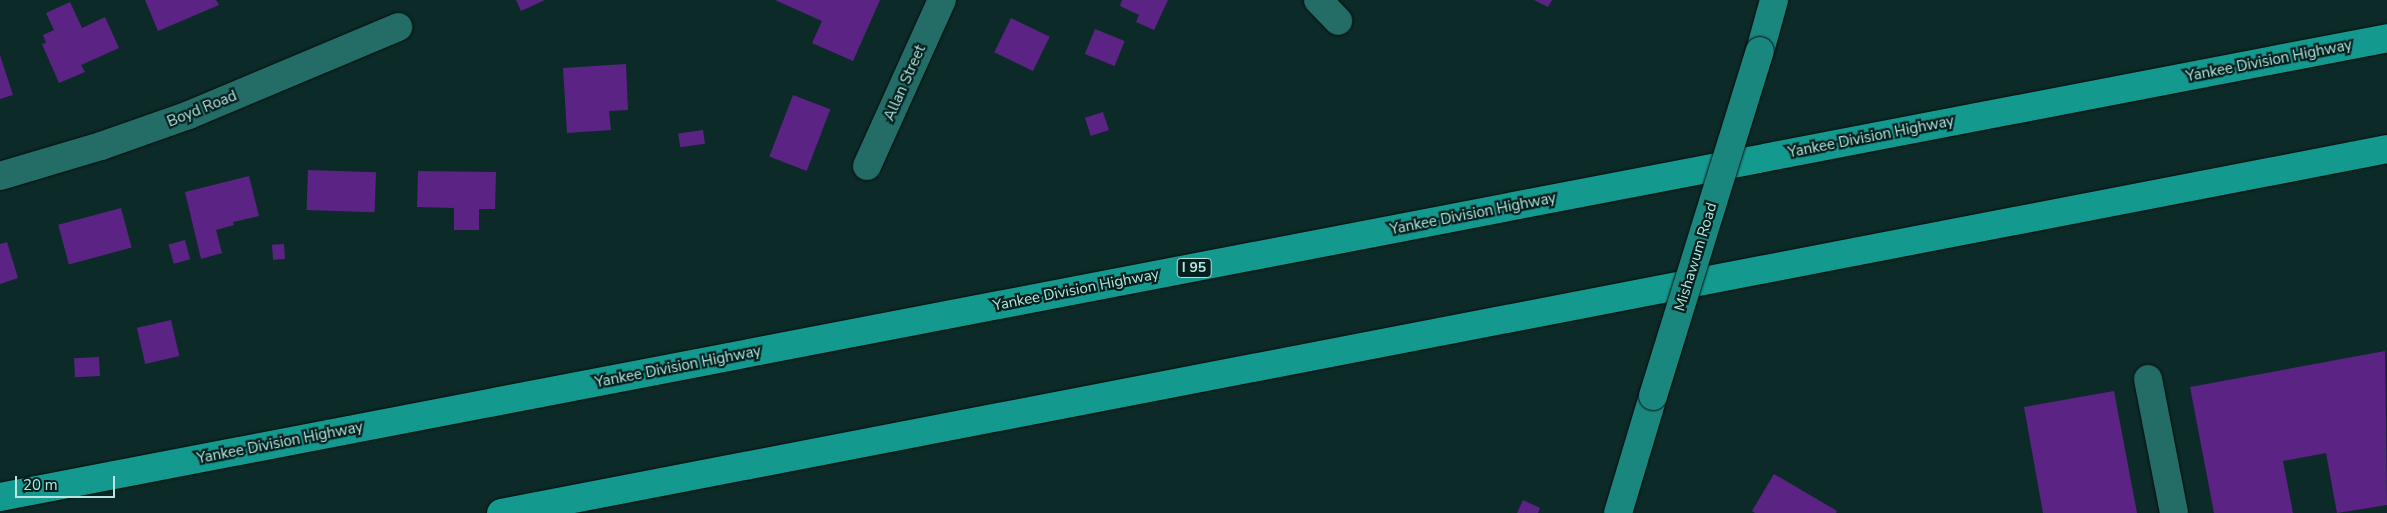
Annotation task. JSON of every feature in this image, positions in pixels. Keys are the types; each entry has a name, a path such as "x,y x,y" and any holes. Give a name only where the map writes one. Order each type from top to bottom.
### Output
{"highway":[{"name":"Yankee Division Highway","path":"0,498 2387,38"},
{"path":"501,513 2387,149"}],"main road":[{"name":"Mishawum Road","path":"1618,513 1774,0"}],"street":[{"name":"Allan Street","path":"867,166 942,0"},
{"path":"1318,0 1338,21"},
{"name":"Boyd Road","path":"0,176 101,146 189,115 398,26"},
{"path":"2148,379 2174,513"}],"building":[{"path":"145,0 216,0 219,5 158,31"},
{"path":"516,0 545,0 521,11"},
{"path":"775,0 880,0 853,61 812,43 822,21"},
{"path":"1122,0 1168,0 1154,30 1136,22 1139,15 1120,6"},
{"path":"1534,0 1552,0 1548,7"},
{"path":"70,2 82,28 105,17 119,48 81,65 85,72 59,83 42,44 46,43 43,35 54,30 46,13"},
{"path":"1011,18 1050,37 1033,71 994,52"},
{"path":"1095,29 1125,41 1115,66 1085,54"},
{"path":"0,55 13,95 0,99"},
{"path":"626,64 628,110 609,111 611,130 567,133 563,68"},
{"path":"793,95 830,109 807,171 769,157"},
{"path":"1103,112 1109,130 1091,136 1085,118"},
{"path":"703,130 705,144 680,147 678,133"},
{"path":"308,170 376,172 375,212 307,210"},
{"path":"418,171 496,172 495,209 479,209 479,230 454,230 454,208 417,207"},
{"path":"249,176 259,216 233,222 234,225 216,230 222,253 201,259 185,192"},
{"path":"121,208 132,248 69,264 58,225"},
{"path":"185,240 190,259 174,264 169,244"},
{"path":"7,242 18,278 0,284 0,244"},
{"path":"284,244 285,259 273,260 272,245"},
{"path":"171,320 179,356 145,364 137,328"},
{"path":"2385,351 2387,505 2337,513 2326,453 2283,461 2293,513 2214,513 2190,387"},
{"path":"99,357 100,376 75,377 74,358"},
{"path":"2114,391 2137,513 2043,513 2024,407"},
{"path":"1774,474 1837,511 1836,513 1755,513 1752,511"},
{"path":"1523,500 1540,508 1538,513 1517,513"}]}
